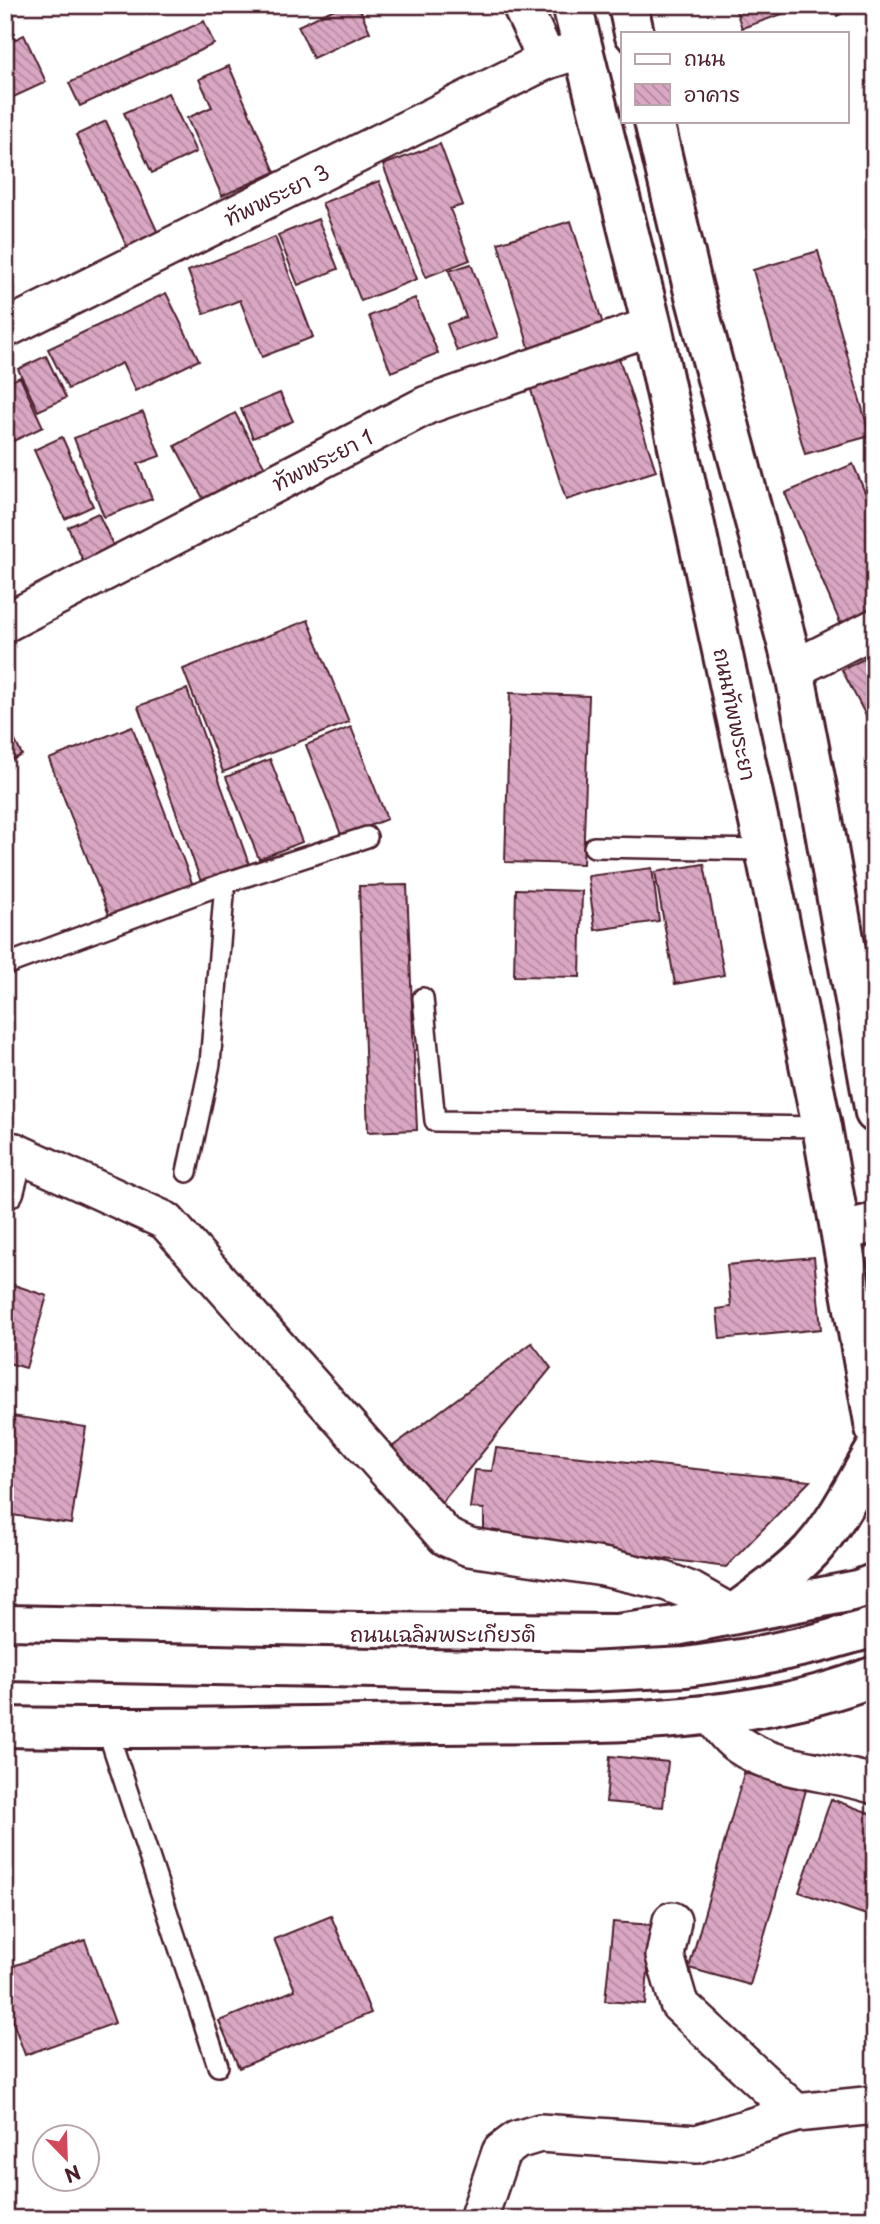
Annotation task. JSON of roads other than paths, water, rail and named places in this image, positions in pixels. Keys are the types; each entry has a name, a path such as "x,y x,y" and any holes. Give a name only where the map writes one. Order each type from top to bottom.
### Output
{"main road":[{"name":"ถนนทัพพระยา","path":"572,5 652,326 822,1127 858,1227 875,1428"},
{"path":"628,5 634,32"},
{"path":"654,122 693,288 794,669 875,1113"},
{"path":"733,1615 790,1572 813,1549 875,1451"},
{"name":"ถนนเฉลิมพระเกียรติ","path":"5,1625 616,1634 733,1615 858,1590 875,1583"},
{"path":"5,1661 587,1672 685,1667 754,1657 875,1627"},
{"path":"613,1722 630,1694 635,1672 631,1650 616,1634"},
{"path":"5,1727 107,1729 613,1722 745,1710 804,1699 875,1676"}],"street":[{"path":"521,5 547,60"},
{"name":"ทัพพระยา 3","path":"5,328 547,60 584,48"},
{"name":"ทัพพระยา 1","path":"5,623 427,405 652,326"},
{"path":"794,669 875,628"},
{"path":"5,1190 10,1152 166,1221 446,1538 469,1548 603,1567 665,1581 691,1591 733,1615"},
{"path":"710,1713 737,1744 761,1758 875,1785"},
{"path":"672,1921 665,1956 679,2004 796,2113"},
{"path":"478,2219 501,2152 517,2140 540,2133 697,2144 796,2113 875,2105"}],"lane":[{"path":"5,965 225,883 367,837"},
{"path":"594,847 765,850"},
{"path":"187,1172 210,1064 225,883"},
{"path":"423,998 435,1121 822,1127"},
{"path":"107,1729 218,2066"}]}
